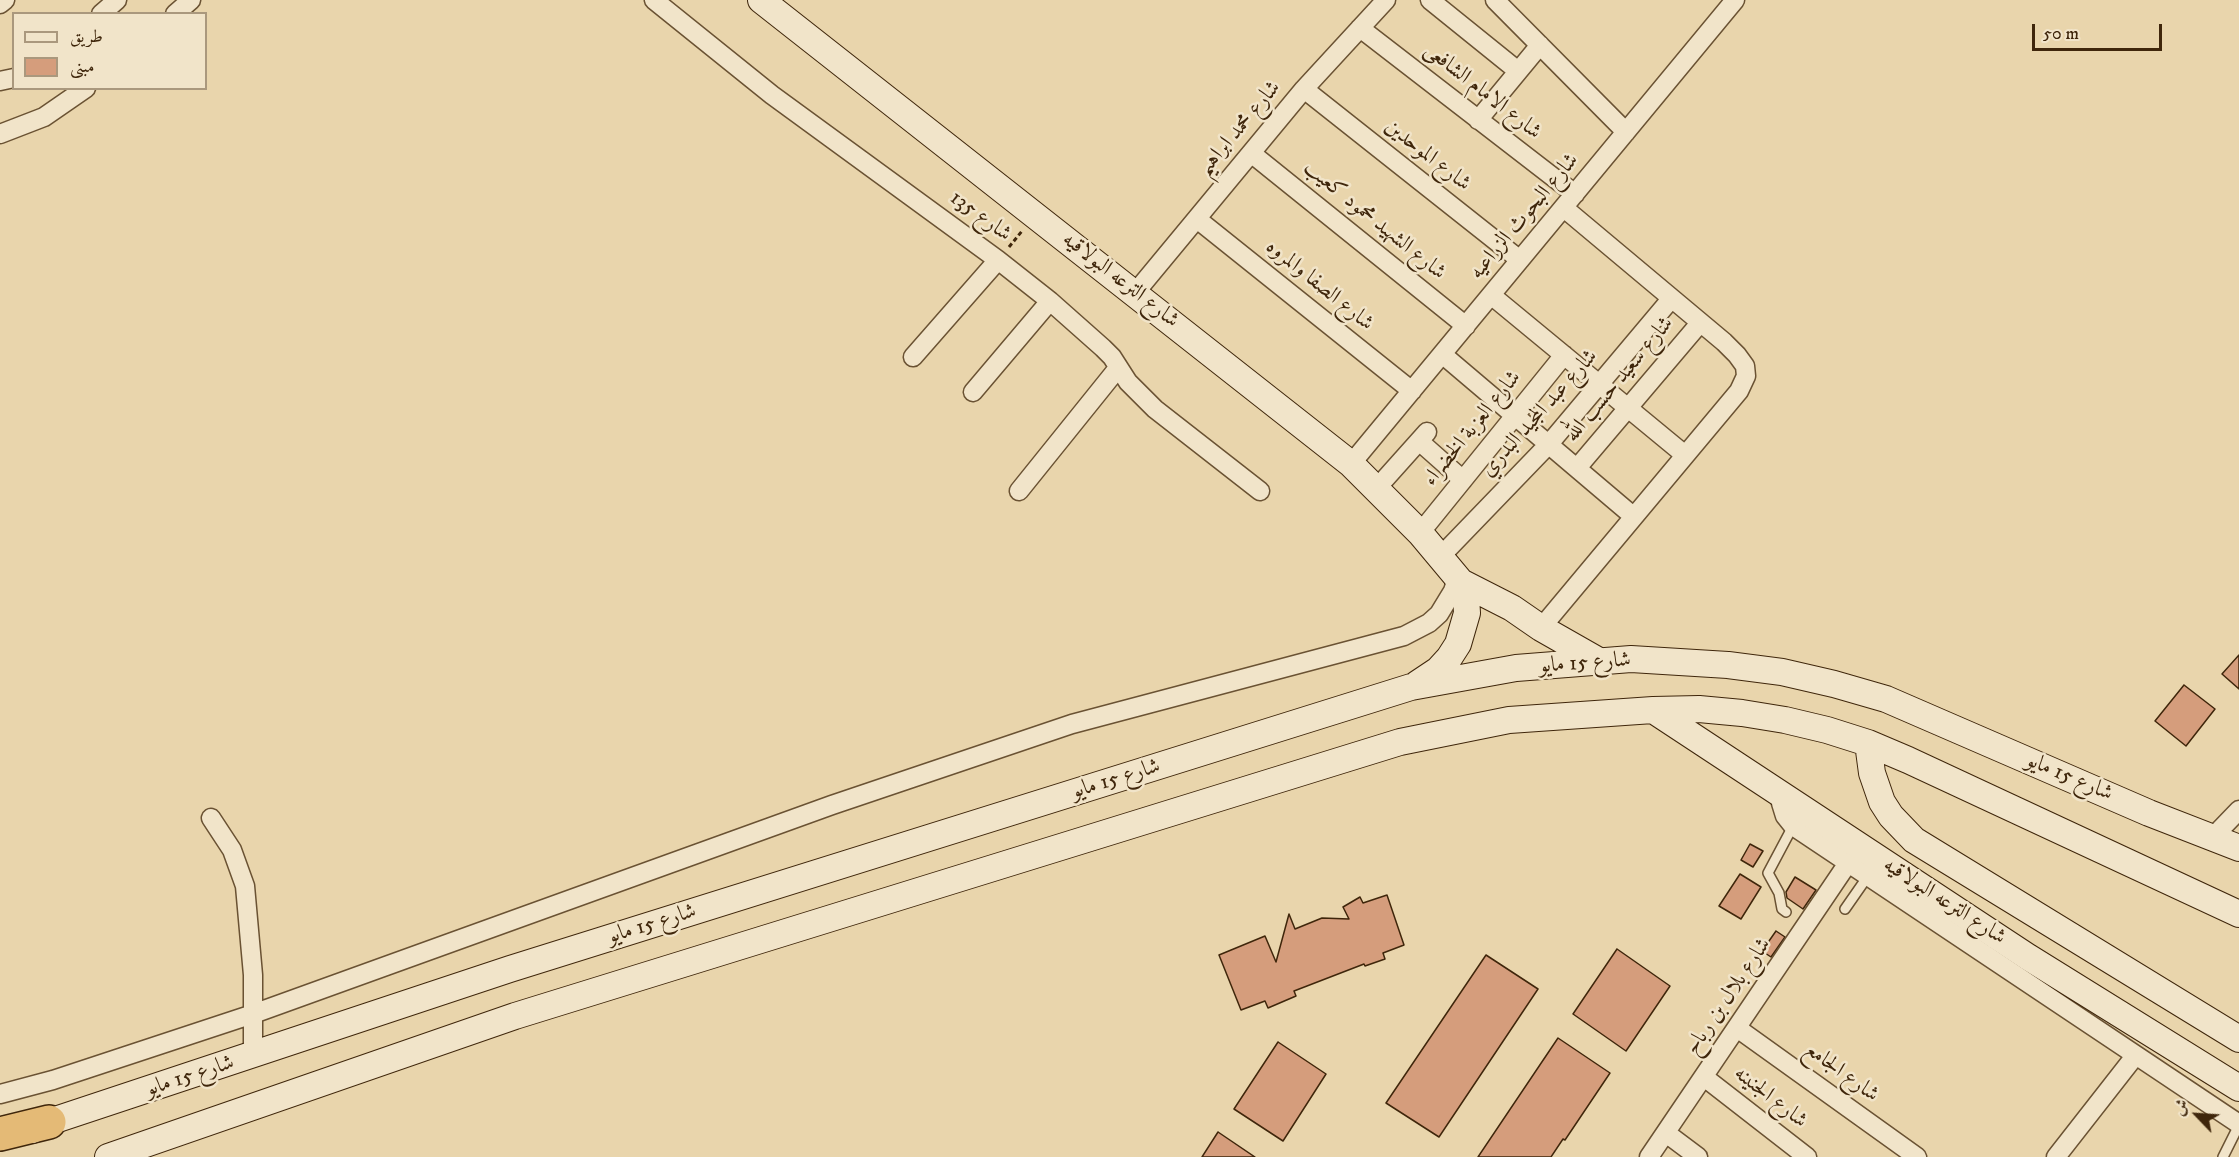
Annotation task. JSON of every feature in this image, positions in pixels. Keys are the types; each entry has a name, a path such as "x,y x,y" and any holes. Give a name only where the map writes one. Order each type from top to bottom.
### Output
{"highway":[{"path":"0,1134 49,1122"}],"main road":[{"name":"شارع الترعه البولاقيه","path":"761,0 1351,464 1420,533 1459,580 1466,597 1467,613 1458,644 1438,670 1411,687"},
{"name":"شارع الترعه البولاقيه","path":"1459,580 1512,608 1541,628 1599,661"},
{"name":"شارع 15 مايو","path":"0,1144 49,1122 510,969 1411,687 1516,668 1631,659 1728,665 1782,672 1834,684 1886,699 2239,848"},
{"name":"شارع 15 مايو","path":"108,1157 514,1016 1400,742 1509,720 1699,709 1785,720 1827,730 1868,743 1908,760 2239,914"},
{"name":"شارع الترعه البولاقيه","path":"1653,710 2028,957 2239,1088"},
{"name":"شارع الترعه البولاقيه","path":"1868,743 1872,773 1882,801 1914,840 2239,1039"}],"street":[{"path":"0,4 5,0"},
{"path":"103,12 117,0"},
{"path":"177,12 191,0"},
{"name":"شارع 135","path":"654,0 772,95 998,260 1050,301 1103,348 1140,395 1155,409 1260,491"},
{"name":"شارع محمد ابراهيم","path":"1135,293 1304,89 1386,0"},
{"path":"1430,0 1518,71"},
{"path":"1495,0 1626,132"},
{"name":"شارع البحوث الزراعيه","path":"1351,464 1736,0"},
{"name":"شارع الامام الشافعى","path":"1360,28 1478,120 1569,201 1671,299 1737,355 1745,366 1746,376 1739,391 1685,455"},
{"path":"1478,120 1540,45"},
{"name":"شارع الموحدين","path":"1304,89 1520,260"},
{"path":"0,134 44,117 83,90"},
{"name":"شارع الشهيد محمود كعيب","path":"1251,153 1466,326"},
{"name":"شارع الصفا والمروه","path":"1197,219 1412,391"},
{"path":"913,357 998,260"},
{"path":"1491,295 1685,455 1541,628"},
{"name":"شارع عبد المجيد البدري","path":"1440,557 1549,444 1671,299"},
{"path":"973,392 1050,301"},
{"name":"شارع سعيد حسب الله","path":"1577,468 1700,322"},
{"path":"1442,354 1633,516"},
{"name":"شارع العزبة الخضراء","path":"1420,533 1564,355"},
{"path":"1019,491 1118,369"},
{"path":"1376,489 1423,436 1463,480"},
{"path":"0,1094 53,1080 254,1014 832,805 1072,724 1404,636 1429,623 1439,614 1459,580"},
{"path":"1781,795 1785,816 1793,826 2239,1124"},
{"path":"2212,838 2239,810"},
{"path":"211,818 232,850 245,886 254,975 253,1056"},
{"name":"شارع بلال بن رباح","path":"1649,1157 1848,864"},
{"name":"شارع الجامع","path":"1737,1028 1917,1157"},
{"path":"2056,1157 2135,1056"},
{"name":"شارع الجنينه","path":"1704,1077 1807,1157"},
{"path":"1666,1133 1698,1157"}],"lane":[{"path":"1786,912 1782,909 1779,893 1768,873 1793,826"},
{"path":"1845,909 1868,876"},
{"path":"2223,1157 2239,1124"}],"path":[{"path":"998,260 1036,215"}],"building":[{"path":"2239,655 2239,689 2222,674"},
{"path":"2184,685 2215,709 2186,746 2155,721"},
{"path":"1750,844 1763,851 1753,867 1741,860"},
{"path":"1740,874 1761,887 1741,919 1719,906"},
{"path":"1795,877 1816,890 1803,909 1787,898 1786,892"},
{"path":"1387,895 1404,945 1383,953 1385,959 1365,966 1364,964 1294,991 1296,996 1268,1008 1265,1001 1241,1010 1219,955 1265,936 1276,962 1289,914 1295,929 1322,918 1349,919 1343,907 1360,897 1363,903"},
{"path":"1776,931 1785,937 1771,957 1762,951"},
{"path":"1617,949 1670,986 1626,1051 1573,1014"},
{"path":"1486,955 1538,989 1439,1137 1386,1103"},
{"path":"1558,1038 1610,1073 1565,1140 1563,1139 1551,1157 1478,1157"},
{"path":"1278,1042 1326,1074 1283,1141 1234,1109"},
{"path":"1218,1132 1255,1157 1202,1157"}]}
